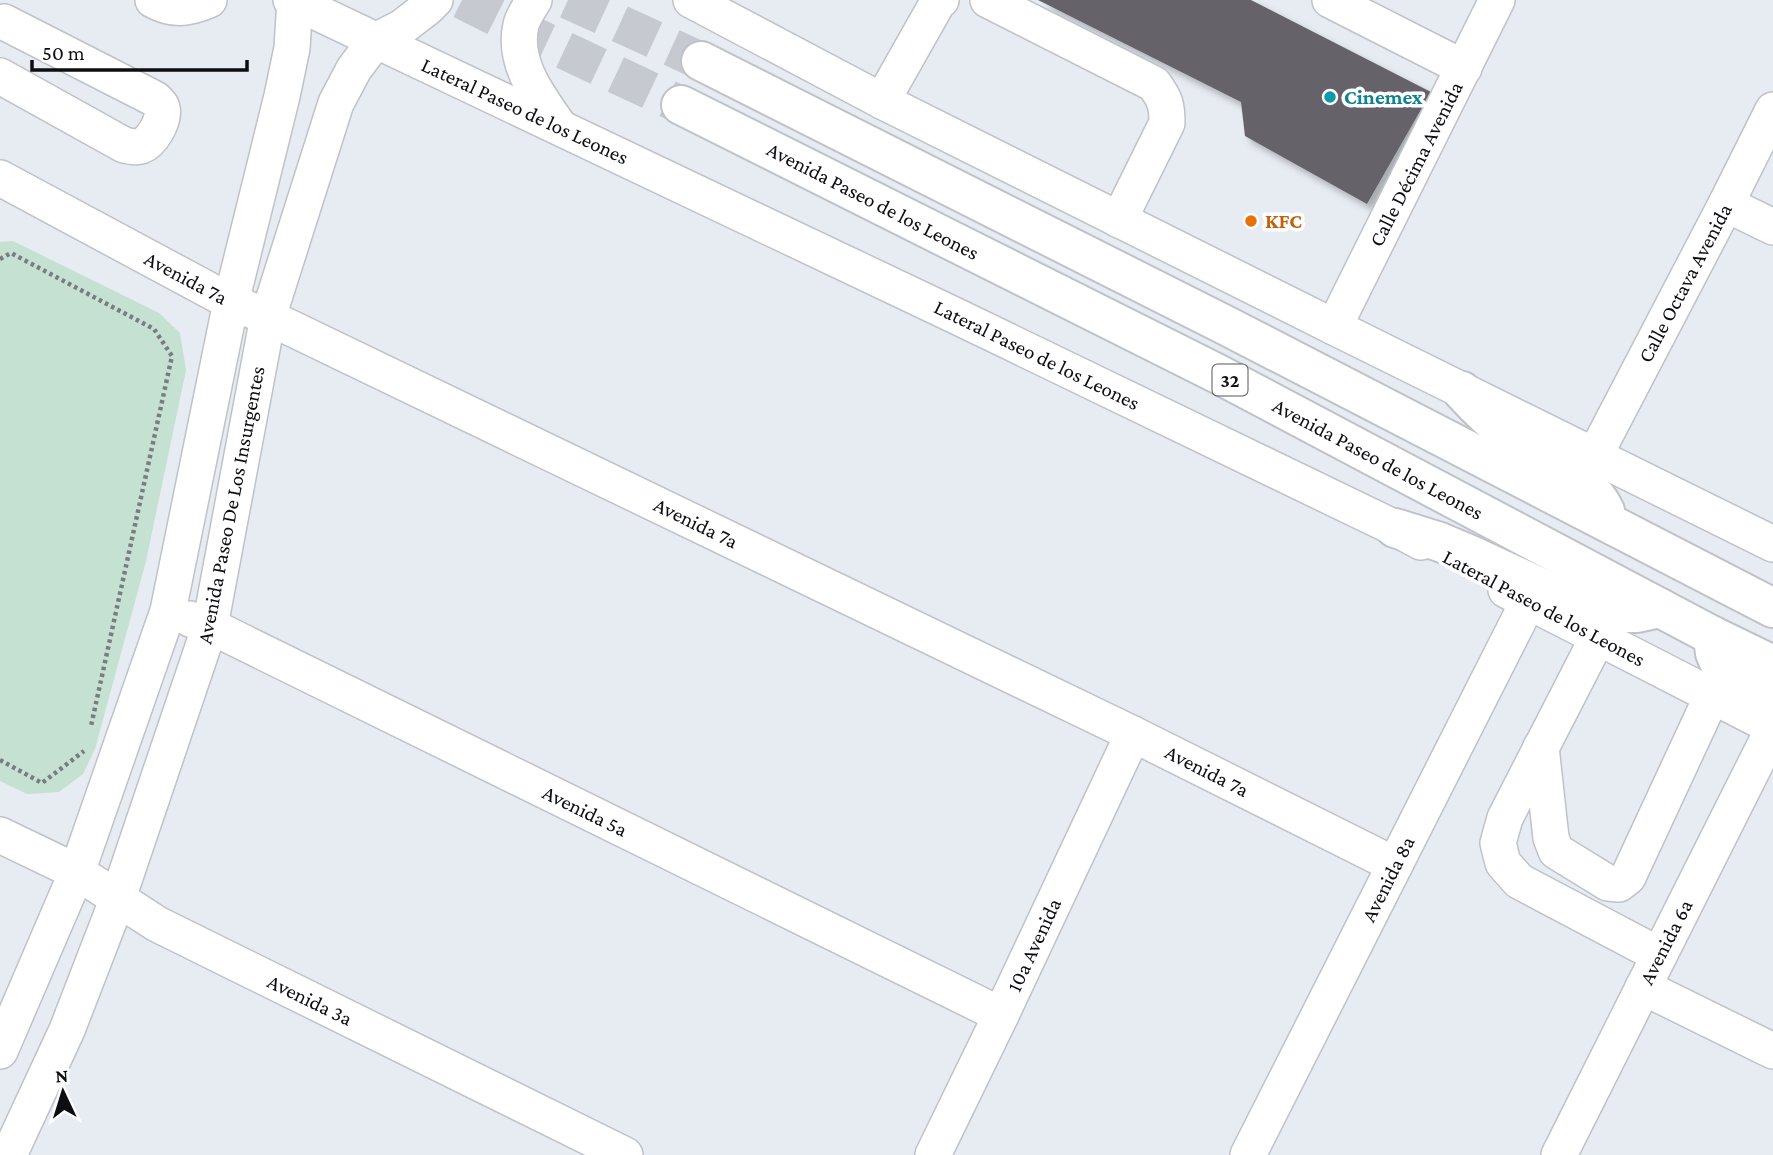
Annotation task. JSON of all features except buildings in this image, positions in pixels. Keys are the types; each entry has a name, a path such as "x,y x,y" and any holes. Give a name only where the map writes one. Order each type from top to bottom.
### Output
{"main road":[{"name":"32","path":"701,61 1227,326 1773,608"},
{"name":"Avenida Paseo de los Leones","path":"681,105 1218,374 1713,636 1773,665"},
{"path":"1462,391 1482,414 1594,493 1611,526"},
{"path":"1395,528 1462,551 1585,608 1613,613 1637,613 1660,608"},
{"path":"1715,579 1741,578 1773,584"},
{"path":"1713,636 1715,653 1722,667 1741,684 1773,704"}],"street":[{"path":"153,0 163,6 182,8 209,0"},
{"name":"Avenida Paseo De Los Insurgentes","path":"9,1155 68,1030 118,898 210,626 268,317 336,103 354,69 375,41 401,28 435,0"},
{"path":"534,0 521,23 519,48 527,76 559,126"},
{"path":"691,0 881,101 1773,544"},
{"path":"881,101 941,0"},
{"path":"988,0 1154,85 1165,98 1167,123 1119,220"},
{"path":"1330,0 1464,68"},
{"name":"Calle Décima Avenida","path":"1334,327 1497,0"},
{"name":"Avenida Paseo De Los Insurgentes","path":"0,1051 77,872 168,611 231,302 292,48 294,1"},
{"name":"Lateral Paseo de los Leones","path":"294,1 1395,528 1528,602 1773,728"},
{"path":"0,76 124,145 145,145 163,111 155,99 7,18"},
{"name":"Calle Octava Avenida","path":"1595,455 1727,204 1773,110"},
{"name":"Avenida 7a","path":"0,178 231,302 268,317 1133,734 1395,865"},
{"path":"1727,204 1773,227"},
{"name":"Avenida 8a","path":"1248,1155 1528,602"},
{"name":"Avenida 5a","path":"168,611 210,626 1001,1016"},
{"path":"1598,637 1505,818 1498,843 1503,863 1519,881 1660,955"},
{"path":"1541,747 1551,838 1556,851 1608,883 1619,884 1628,877 1712,696"},
{"name":"Avenida 6a","path":"1559,1155 1773,728"},
{"name":"10a Avenida","path":"933,1155 1133,734"},
{"name":"Avenida 3a","path":"0,835 77,872 157,924 625,1155"},
{"path":"1643,987 1773,1051"}],"path":[{"path":"0,259 10,253 155,329 172,356 89,736"},
{"path":"0,760 42,783 86,749"}],"green space":[{"path":"13,241 159,313 180,333 186,370 146,561 95,749 83,774 59,792 27,794 0,781 0,242"}],"tunnel":[{"path":"462,0 681,105"},
{"path":"568,0 701,61"}],"place":[{"name":"Cinemex","path":"1330,97"},
{"name":"KFC","path":"1251,221"}]}
